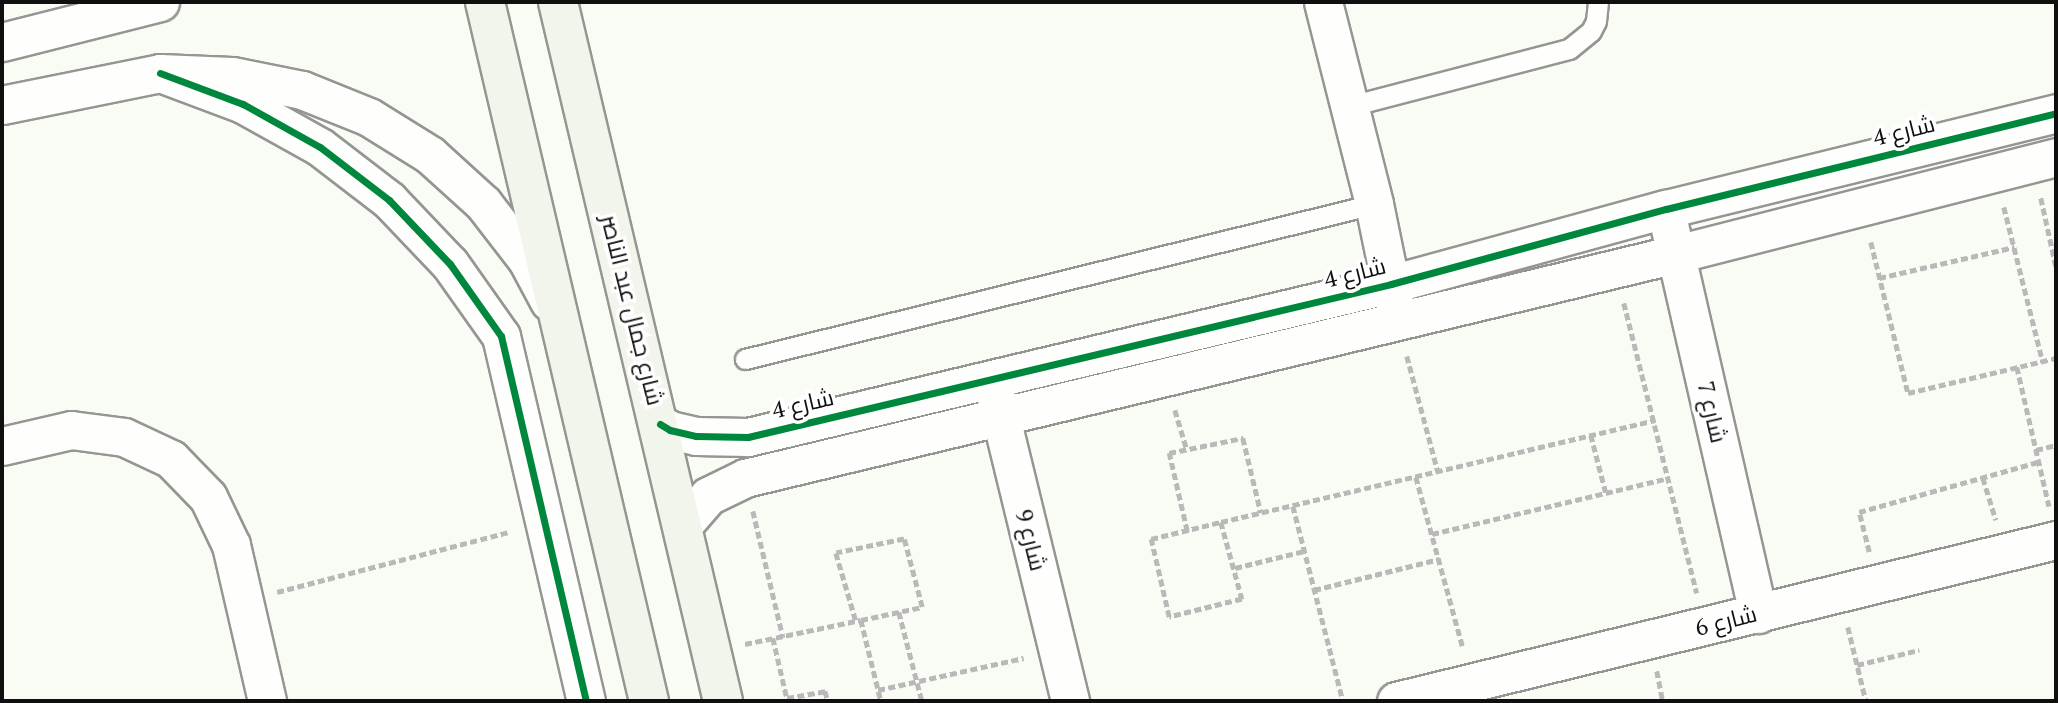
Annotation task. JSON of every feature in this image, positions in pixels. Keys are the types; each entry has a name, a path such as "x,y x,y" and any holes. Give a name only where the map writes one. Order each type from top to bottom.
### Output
{"main road":[{"path":"485,2 649,701"},
{"name":"شارع جمال عبد الناصر","path":"558,2 660,424 723,701"}],"street":[{"path":"2,42 160,2"},
{"path":"1323,2 1374,204 1398,321"},
{"path":"160,73 243,104 320,147 389,200 450,264 501,336 586,701"},
{"path":"2,104 160,73 232,76 302,90 379,123 430,155 483,203 527,260 561,324"},
{"name":"شارع 4","path":"660,424 670,430 696,436 747,437 1391,284 1666,209 2056,113"},
{"path":"683,525 708,496 745,478 1676,254 2045,160"},
{"name":"شارع 7","path":"1666,209 1758,614"},
{"name":"شارع 9","path":"992,379 1070,701"},
{"path":"2,446 71,430 124,437 171,459 208,497 231,545 262,696"},
{"name":"شارع 6","path":"1396,701 1469,689 1705,626 1877,585 2053,526"}],"lane":[{"path":"1350,106 1569,49 1591,31 1596,21 1598,2"},
{"path":"745,359 1374,204"}],"path":[{"path":"2045,160 2056,266"},
{"path":"1996,172 2043,362"},
{"path":"1862,207 1908,393 2056,358"},
{"path":"1880,278 2014,247"},
{"path":"1615,268 1705,626"},
{"path":"1398,321 1437,472"},
{"path":"2017,367 2053,526"},
{"path":"1221,523 1242,599 1169,617 1151,540 1261,513 1655,420"},
{"path":"1591,435 1606,493"},
{"path":"1187,531 1169,453 1243,438 1261,513"},
{"path":"2036,450 2056,446"},
{"path":"1877,585 1859,512 2038,462"},
{"path":"1416,477 1439,559 1469,689"},
{"path":"745,478 783,637"},
{"path":"1432,534 1669,478"},
{"path":"1293,506 1343,701"},
{"path":"244,601 544,523"},
{"path":"712,651 783,637 858,621 922,607 904,538 836,554 858,621 881,701"},
{"path":"1235,568 1304,551"},
{"path":"1314,590 1439,559"},
{"path":"1840,594 1866,701"},
{"path":"899,612 922,701"},
{"path":"773,638 788,698 825,691 828,701"},
{"path":"878,690 1058,650"},
{"path":"1857,665 1919,650"}],"cycle path":[{"path":"160,73 243,104 320,147 389,200 450,264 501,336 586,701"},
{"path":"660,424 670,430 696,436 748,437 1391,284 1666,209 2056,113"}]}
